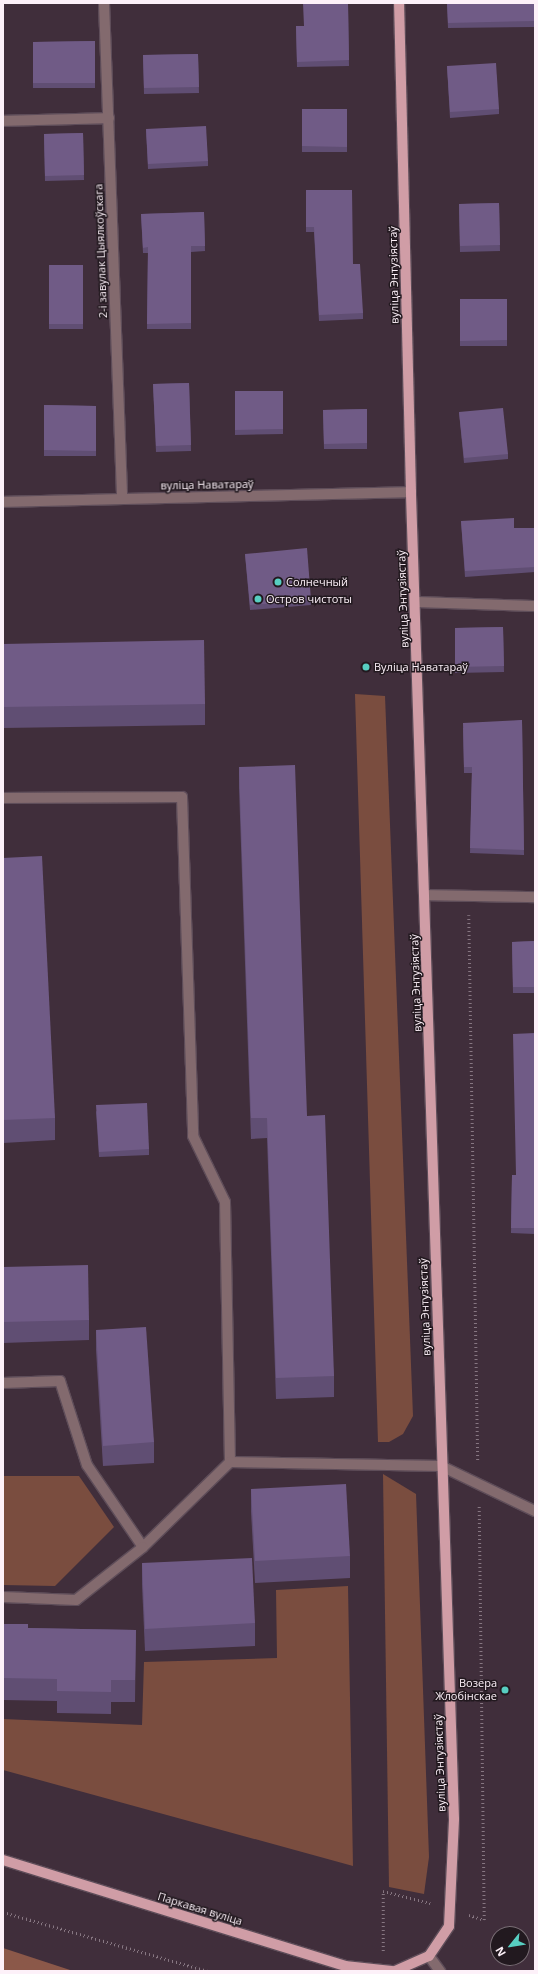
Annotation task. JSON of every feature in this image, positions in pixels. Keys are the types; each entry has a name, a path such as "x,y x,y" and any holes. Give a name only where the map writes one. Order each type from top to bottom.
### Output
{"main road":[{"name":"вуліца Энтузіястаў","path":"400,3 411,492 426,895 441,1466 454,1819 449,1926 429,1956"},
{"name":"Паркавая вуліца","path":"3,1860 345,1966 390,1971 429,1956"}],"street":[{"name":"2-і завулак Цыялкоўскага","path":"104,3 122,499"},
{"path":"3,121 109,118"},
{"name":"вуліца Наватараў","path":"3,502 411,492"},
{"path":"415,602 535,606"},
{"path":"3,798 182,797 193,1136 225,1202 230,1462"},
{"path":"426,895 535,897"},
{"path":"3,1383 60,1381 87,1465 143,1547"},
{"path":"3,1597 76,1600 143,1547 230,1462 441,1466 535,1511"},
{"path":"429,1956 440,1971"}],"path":[{"path":"390,1971 383,1890 450,1908 484,1920 479,1485 468,896"},
{"path":"3,1912 208,1971"}],"shaded area":[{"path":"355,694 385,696 413,1416 403,1434 389,1442 378,1442"},
{"path":"383,1474 416,1494 429,1857 424,1894 389,1887"},
{"path":"3,1476 79,1476 114,1527 55,1586 3,1585"},
{"path":"348,1586 353,1866 3,1770 3,1719 142,1725 144,1662 277,1658 276,1590"},
{"path":"3,1948 67,1969 73,1971 3,1971"}],"building":[{"path":"303,3 348,3 349,60 297,62 296,26 304,26"},
{"path":"447,3 535,3 535,21 448,23"},
{"path":"95,41 95,83 33,83 33,42"},
{"path":"198,54 199,87 144,88 143,55"},
{"path":"496,63 499,109 450,112 447,66"},
{"path":"302,109 347,109 347,147 302,146"},
{"path":"206,126 208,161 148,164 146,129"},
{"path":"83,133 84,175 45,176 44,134"},
{"path":"306,190 352,190 353,264 360,264 363,313 319,315 314,227 306,227"},
{"path":"499,203 500,245 460,246 459,204"},
{"path":"204,212 205,246 191,246 191,323 147,324 148,247 143,248 141,214"},
{"path":"49,265 83,265 83,324 49,324"},
{"path":"460,299 507,299 507,340 460,341"},
{"path":"189,383 191,445 156,446 153,384"},
{"path":"235,391 283,391 283,429 235,430"},
{"path":"44,405 96,406 96,451 44,450"},
{"path":"503,408 508,454 464,458 459,412"},
{"path":"367,409 367,443 324,444 323,410"},
{"path":"514,518 514,528 535,528 535,567 465,571 461,521"},
{"name":"Солнечный","path":"307,548 311,600 250,605 245,554"},
{"path":"503,627 504,666 455,667 455,628"},
{"path":"204,640 205,704 3,707 3,644"},
{"path":"522,720 524,850 470,848 472,767 464,767 463,723"},
{"path":"295,765 307,1116 325,1115 334,1376 276,1378 267,1118 251,1118 239,767"},
{"path":"42,856 55,1118 3,1120 3,858"},
{"path":"535,941 535,987 513,987 512,942"},
{"path":"535,1033 535,1228 511,1228 512,1175 516,1175 513,1034"},
{"path":"147,1103 149,1149 99,1152 96,1105"},
{"path":"88,1265 89,1320 3,1322 3,1267"},
{"path":"146,1327 154,1442 103,1446 96,1330"},
{"path":"346,1484 350,1556 255,1561 251,1489"},
{"path":"252,1558 255,1623 145,1629 142,1563"},
{"path":"3,1624 28,1624 28,1628 136,1630 135,1680 111,1680 111,1692 57,1691 57,1679 3,1678"}],"place":[{"name":"Солнечный","path":"278,582"},
{"name":"Остров чистоты","path":"258,599"},
{"name":"Вуліца Наватараў","path":"366,667"},
{"name":"Возера Жлобінскае","path":"505,1690"}]}
